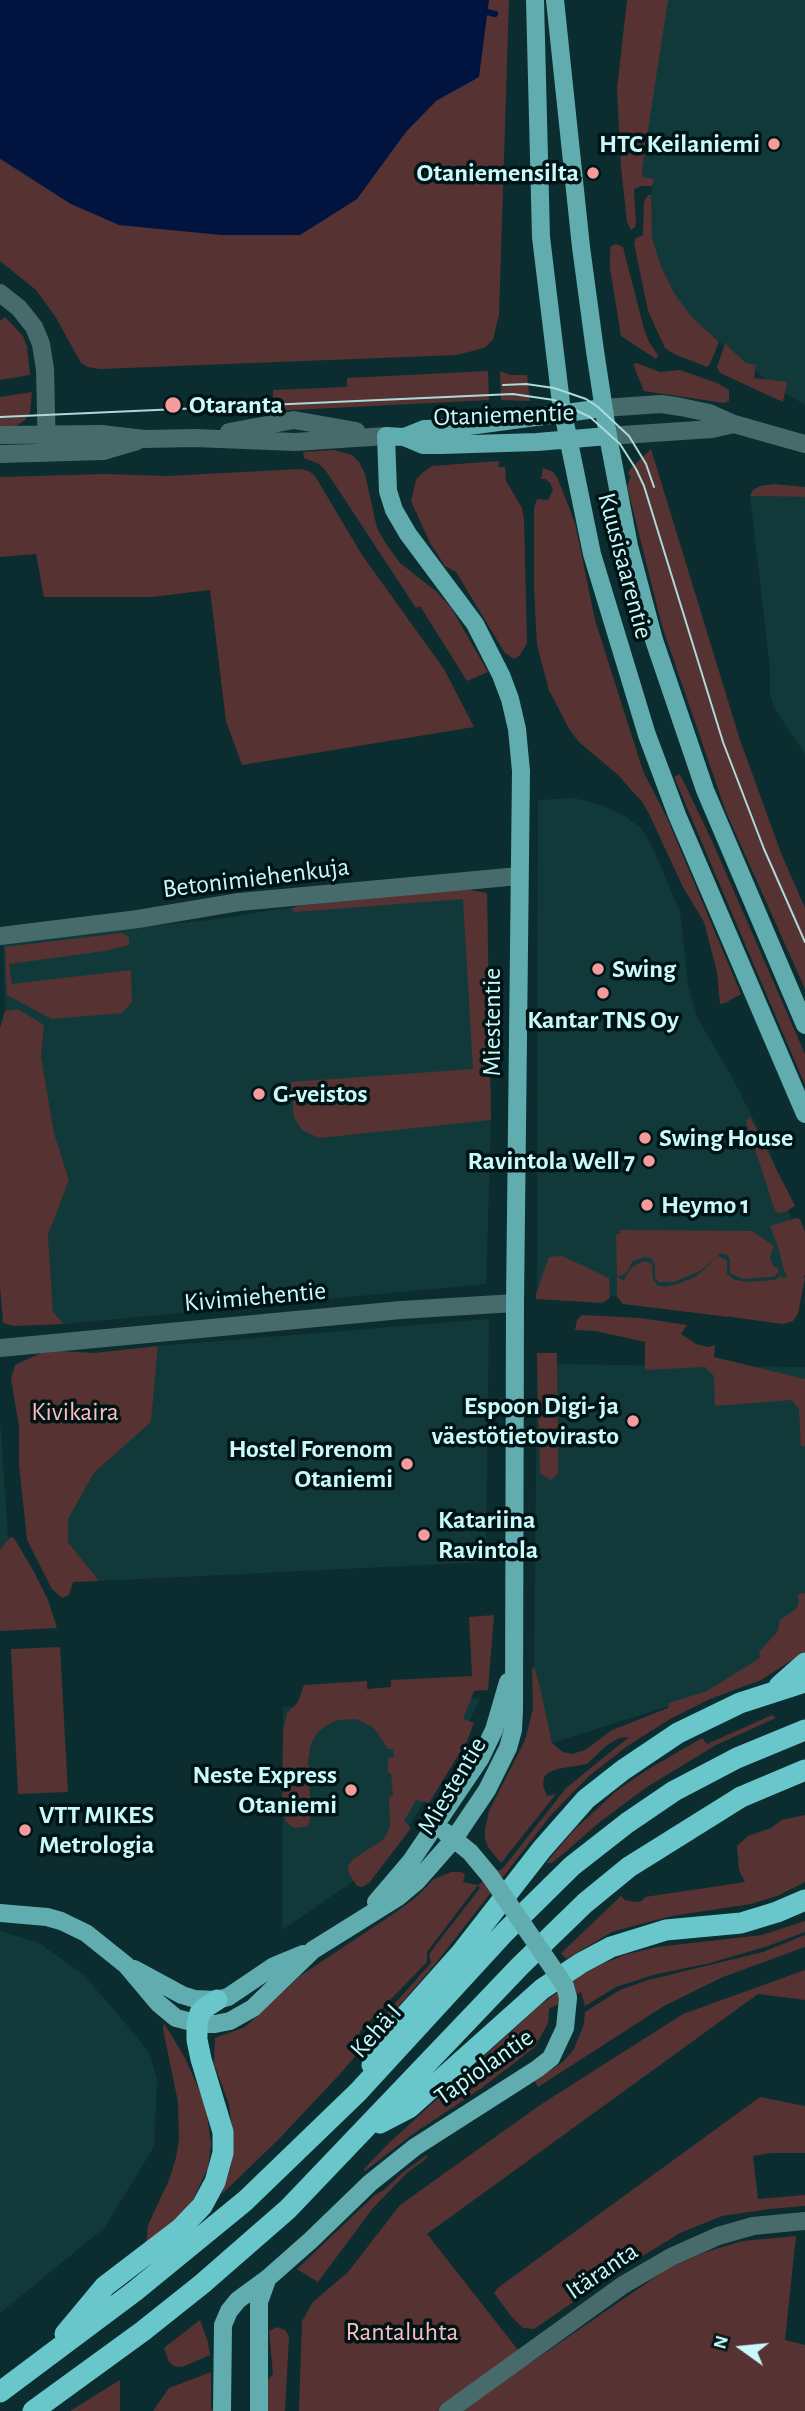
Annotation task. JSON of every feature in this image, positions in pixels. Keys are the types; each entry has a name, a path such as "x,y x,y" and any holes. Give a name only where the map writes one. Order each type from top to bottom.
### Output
{"highway":[{"path":"770,1695 805,1663"},
{"path":"358,2092 389,2034 461,1953 542,1849 586,1800 623,1770 678,1733 740,1703 805,1682"},
{"name":"Kehä I","path":"0,2392 42,2363 213,2228 358,2092 497,1941 572,1866 674,1791 737,1758 805,1730"},
{"path":"33,2411 143,2331 288,2209 511,1975 585,1903 629,1867 697,1823 741,1797 805,1770"},
{"path":"365,2131 409,2108 542,1989 611,1947 666,1930 741,1923 805,1900"},
{"path":"42,2363 105,2286 181,2228 202,2206 215,2182 223,2153 223,2133 201,2059 197,2024 200,2013 216,2000"}],"main road":[{"name":"Kuusisaarentie","path":"535,0 541,237 554,356 567,440 592,554 647,735 677,815 805,1114"},
{"name":"Kuusisaarentie","path":"555,0 581,247 603,408 629,546 654,640 723,835 805,1025"},
{"name":"Otaniementie","path":"404,437 424,429 454,428 603,408"},
{"name":"Otaniementie","path":"386,436 404,437 424,445 432,445 608,436"},
{"name":"Miestentie","path":"216,2000 228,1997 274,1966 313,1950 417,1881 454,1839 487,1790 508,1748 513,1730 521,771 517,729 501,675 475,624 408,534 394,510 388,491 386,436"},
{"name":"Miestentie","path":"362,1918 397,1878 437,1825 480,1759 504,1702 513,1644"},
{"name":"Tapiolantie","path":"222,2411 223,2325 238,2300 268,2278 370,2183 415,2147 537,2070 551,2058 565,2028 568,1998 565,1986 491,1876 470,1852 437,1825"},
{"path":"0,1913 47,1917 67,1923 96,1940 126,1965 166,2012 197,2024"},
{"name":"Miestentie","path":"197,2024 230,2021 253,2008 313,1950"},
{"path":"126,1965 182,1994 195,1999 216,2000"},
{"path":"259,2411 258,2302 268,2278"}],"street":[{"path":"0,293 19,308 34,327 41,344 45,369 47,453"},
{"path":"603,408 661,404 709,413 734,424 805,444"},
{"path":"608,436 712,429 734,424"},
{"name":"Otaniementie","path":"0,435 101,434 144,439 295,442 386,436"},
{"name":"Otaniementie","path":"0,454 103,451 144,439"},
{"name":"Betonimiehenkuja","path":"0,936 138,919 239,902 519,876"},
{"name":"Kivimiehentie","path":"0,1348 411,1309 515,1303"},
{"name":"Itäranta","path":"449,2411 623,2285 671,2257 718,2236 752,2227 805,2221"}],"shaded area":[{"path":"662,0 805,0 805,405 775,387 690,315 674,293 661,266 652,238 650,203 653,180 635,177"},
{"path":"750,496 805,497 805,754 774,708 770,694 770,668"},
{"path":"574,798 601,805 623,815 640,827 652,846 680,912 688,985 697,1017 733,1079 771,1154 792,1221 794,1283 655,1299 537,1290 538,800"},
{"path":"465,889 487,893 491,1120 486,1284 64,1324 53,1312 48,1235 69,1180 54,1133 41,1056 44,1025 18,1009 5,1011 3,942"},
{"path":"489,1319 486,1562 99,1581 68,1542 68,1519 94,1473 151,1422 158,1346"},
{"path":"537,1364 805,1367 805,1629 707,1694 552,1743 534,1667"},
{"path":"0,1418 8,1537 10,1558 0,1558"},
{"path":"480,1698 457,1749 407,1829 376,1866 282,1930 283,1707"},
{"path":"0,1931 39,1943 84,1975 151,2057 157,2081 154,2147 104,2228 0,2313"}],"green space":[{"path":"347,0 509,0 499,314 493,340 484,348 457,355 100,369 81,363 55,316 36,290 0,261 0,159 71,204"},
{"path":"627,0 668,0 642,169 642,177 654,179 652,186 634,189 636,223 631,230 627,222 621,167 617,89"},
{"path":"648,195 651,195 652,238 674,293 690,315 719,342 707,367 665,348 648,311 634,243 636,238 643,235 644,202"},
{"path":"616,244 623,247 644,329 658,355 656,359 621,336 610,268 611,246"},
{"path":"5,317 23,336 30,375 0,380 0,321"},
{"path":"725,344 746,363 756,365 754,378 787,382 783,402 720,373 717,367"},
{"path":"633,364 660,372 680,370 717,383 729,390 729,401 724,403 644,391"},
{"path":"488,371 489,400 274,411 273,390 347,387 347,378"},
{"path":"500,371 510,375 527,375 530,401 501,400"},
{"path":"32,392 30,412 25,420 16,426 0,429 0,397"},
{"path":"651,449 740,740 781,853 805,908 805,989 726,812 662,626 627,486 631,477 628,474 630,469"},
{"path":"334,450 352,455 359,462 365,474 377,528 386,544 400,563 437,592 452,609 488,672 467,681 420,606 416,608 326,471 319,464 304,458 303,452"},
{"path":"499,461 498,467 505,467 506,481 522,508 524,519 527,643 520,655 514,659 505,653 456,572 445,566 430,543 411,501 416,480 432,466"},
{"path":"543,468 553,472 558,479 575,523 595,620 643,771 667,818 741,994 725,1003 720,1004 717,972 704,922 683,887 643,803 618,775 579,742 569,729 549,690 537,645 534,589 534,508 537,499 548,500 553,490 550,483 541,479"},
{"path":"300,469 315,476 362,555 444,669 474,727 242,765 226,721 210,590 151,597 44,597 36,554 0,557 0,477 105,474 167,476"},
{"path":"774,484 805,487 805,497 750,496 753,490 760,486"},
{"path":"680,774 805,1054 805,1085 674,777"},
{"path":"465,889 487,893 491,1120 319,1138 302,1130 294,1117 291,1082 473,1069 463,899 295,912 291,909 297,906"},
{"path":"122,933 129,938 129,945 105,951 9,964 12,984 131,970 132,1002 122,1013 52,1019 7,995 5,947"},
{"name":"Kivikaira","path":"18,1009 44,1025 41,1056 54,1133 69,1180 48,1235 53,1312 64,1324 13,1326 3,1323 0,1287 0,1028 5,1011"},
{"path":"750,1117 795,1206 785,1212 775,1211 746,1121"},
{"path":"800,1219 805,1232 805,1278 798,1314 793,1321 783,1324 730,1315 623,1304 617,1297 617,1276 623,1281 631,1268 644,1261 652,1264 653,1280 664,1287 697,1276 718,1256 727,1260 727,1274 735,1280 774,1280 781,1276 783,1279 787,1274 770,1226"},
{"path":"620,1230 752,1231 774,1246 770,1256 772,1264 779,1270 775,1276 742,1279 730,1273 730,1259 721,1253 700,1271 674,1282 659,1282 655,1278 655,1264 651,1258 644,1257 632,1262 627,1272 621,1276 617,1275 616,1234 620,1234"},
{"path":"562,1256 609,1278 610,1298 602,1303 536,1299 549,1257"},
{"path":"582,1315 640,1318 687,1325 681,1334 696,1344 708,1347 715,1345 714,1357 805,1379 805,1446 801,1446 799,1409 792,1400 715,1406 714,1376 705,1367 645,1370 645,1342 596,1331 575,1330 577,1320"},
{"name":"Kivikaira","path":"158,1346 151,1422 94,1473 68,1519 68,1542 99,1581 73,1582 69,1595 62,1598 52,1589 27,1540 19,1465 19,1426 11,1379 15,1365 41,1353 94,1353"},
{"path":"537,1353 557,1353 558,1474 551,1480 540,1474"},
{"path":"10,1537 14,1538 34,1572 48,1600 57,1628 0,1631 0,1550"},
{"path":"805,1593 805,1652 761,1680 710,1699 670,1719 626,1747 588,1777 551,1815 437,1962 339,2075 222,2194 231,2166 233,2136 229,2104 214,2064 215,2038 245,2027 300,1976 396,1912 434,1879 451,1872 460,1872 465,1874 463,1882 478,1885 504,1867 566,1788 629,1737 619,1738 606,1746 587,1764 548,1773 544,1777 543,1785 547,1796 556,1794 501,1863 488,1847 485,1830 489,1811 525,1740 533,1709 532,1669 534,1667 540,1687 552,1743 563,1752 572,1754 585,1750 612,1730 668,1708 669,1703 707,1691 760,1658 759,1652 778,1631 780,1620 796,1609 799,1603 798,1594","holes":["478,1885 480,1888 429,1954 431,1963 357,2046 360,2031 427,1962 427,1952"]},
{"path":"494,1615 488,1690 474,1691 463,1719 474,1723 467,1741 429,1803 416,1800 404,1821 411,1828 370,1882 363,1887 357,1886 349,1874 348,1866 352,1860 384,1839 390,1827 389,1797 393,1796 388,1758 394,1757 393,1749 388,1749 374,1728 357,1719 337,1720 327,1725 317,1733 311,1744 308,1761 311,1816 308,1826 294,1828 287,1823 282,1812 283,1731 287,1713 298,1702 304,1685 367,1681 367,1689 391,1687 391,1680 472,1676 469,1617"},
{"path":"60,1647 68,1792 18,1794 11,1649"},
{"path":"772,1715 776,1718 716,1745 647,1787 601,1821 552,1863 546,1863 574,1830 615,1792 645,1771 702,1738 707,1744"},
{"path":"805,1815 805,1882 777,1896 751,1904 672,1916 612,1932 566,1959 561,1953 621,1896 625,1900 635,1902 642,1901 645,1897 745,1882 739,1870 737,1846 748,1836 771,1828 782,1820"},
{"path":"805,1921 805,1932 768,1946 616,1987 585,2006 581,1992 549,2009 548,2023 535,2047 479,2090 363,2170 540,2005 582,1975 627,1954 657,1947 762,1935"},
{"path":"805,1935 805,1947 723,1977 664,2006 538,2087 535,2081 564,2061 574,2049 584,2024 585,2012 620,1990 648,1980 763,1952"},
{"name":"Rantaluhta","path":"805,1970 805,2000 758,1994 427,2234 529,2364 667,2269 703,2253 742,2241 796,2236 785,2340 805,2345 805,2411 299,2411 302,2321 313,2302 348,2272 400,2205 540,2105 683,2014"},
{"path":"164,2023 185,2058 206,2105 211,2144 208,2168 189,2208 146,2245 148,2225 169,2180 179,2139 178,2102"},
{"path":"760,2097 805,2106 805,2153 753,2156 758,2199 805,2195 805,2206 722,2216 680,2233 534,2329 523,2328 511,2316 494,2293 499,2287"},
{"path":"427,2155 427,2158 407,2173 373,2208 318,2282 297,2269 375,2195"},
{"path":"200,2320 210,2355 182,2367 174,2366 169,2362 164,2348"},
{"path":"277,2327 285,2330 289,2336 285,2411 264,2411 267,2381 273,2374 269,2331"},
{"path":"211,2372 211,2409 214,2411 153,2411 169,2388"},
{"path":"120,2380 120,2411 70,2411 115,2383"}],"water":[{"path":"0,0 489,0 479,77 436,101 406,132 357,199 300,235 221,235 119,225 71,204 0,158"}],"waterway":[{"path":"487,12 495,14"}],"tram line":[{"path":"503,385 526,384 554,388 586,399 598,407 629,436 646,464 654,487"},
{"path":"0,417 513,394 554,400 590,417 620,444 644,486 723,742 764,849 805,942"}],"place":[{"name":"HTC Keilaniemi","path":"774,144"},
{"name":"Otaniemensilta","path":"593,173"},
{"name":"Otaranta","path":"173,405"},
{"name":"Swing","path":"598,969"},
{"name":"Kantar TNS Oy","path":"603,993"},
{"name":"G-veistos","path":"259,1094"},
{"name":"Swing House","path":"645,1138"},
{"name":"Ravintola Well 7","path":"649,1161"},
{"name":"Heymo 1","path":"647,1205"},
{"name":"Espoon Digi- ja väestötietovirasto","path":"633,1421"},
{"name":"Hostel Forenom Otaniemi","path":"407,1464"},
{"name":"Katariina Ravintola","path":"424,1535"},
{"name":"Neste Express Otaniemi","path":"351,1790"},
{"name":"VTT MIKES Metrologia","path":"25,1830"}]}
